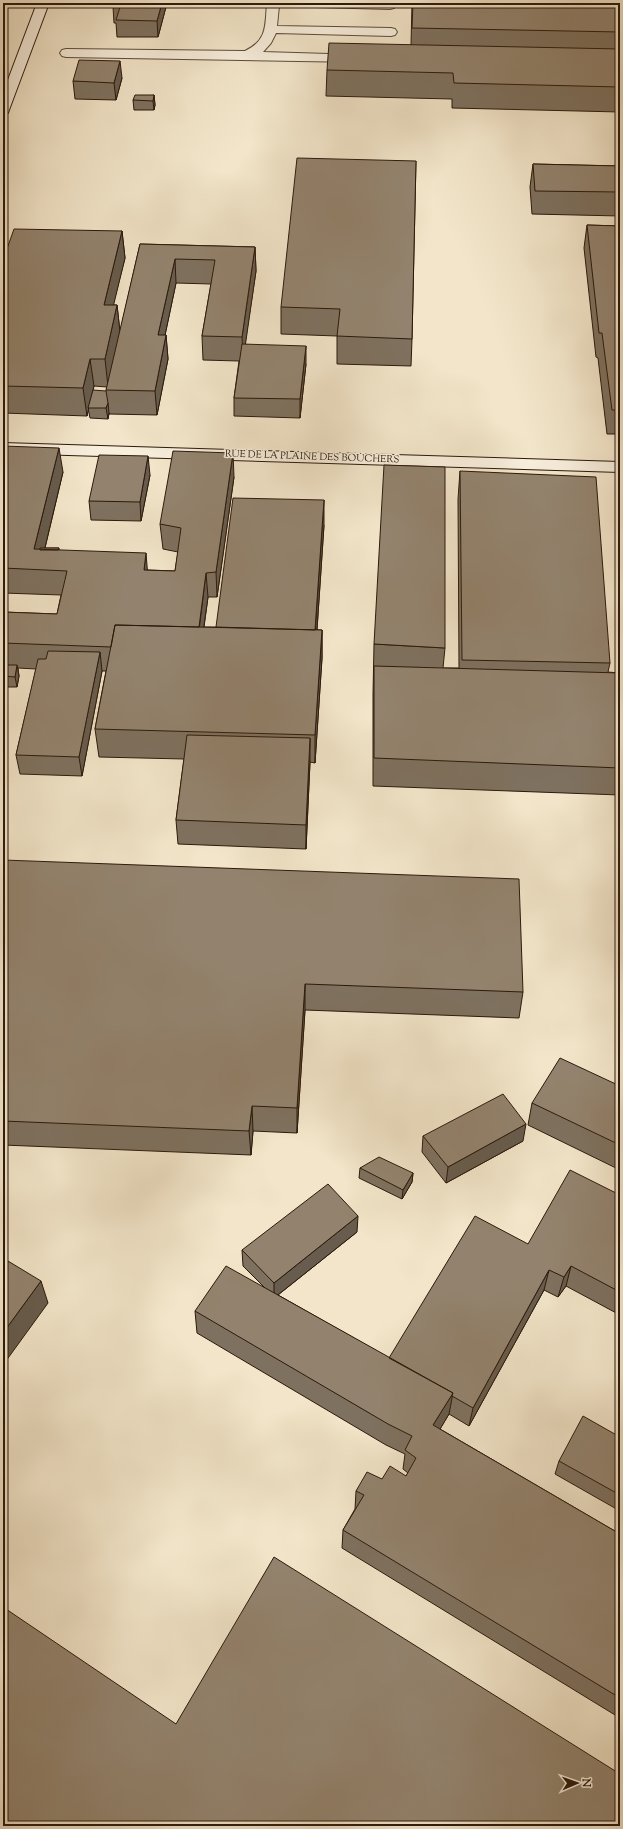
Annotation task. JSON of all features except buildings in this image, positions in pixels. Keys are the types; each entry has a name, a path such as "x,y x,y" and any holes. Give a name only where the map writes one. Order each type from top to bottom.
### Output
{"street":[{"path":"3,109 43,3"},
{"path":"247,55 260,50 268,42 273,3"},
{"path":"279,3 390,5"},
{"path":"270,29 391,32"},
{"path":"66,52 374,58"},
{"name":"RUE DE LA PLAINE DES BOUCHERS","path":"3,448 620,467"}]}
